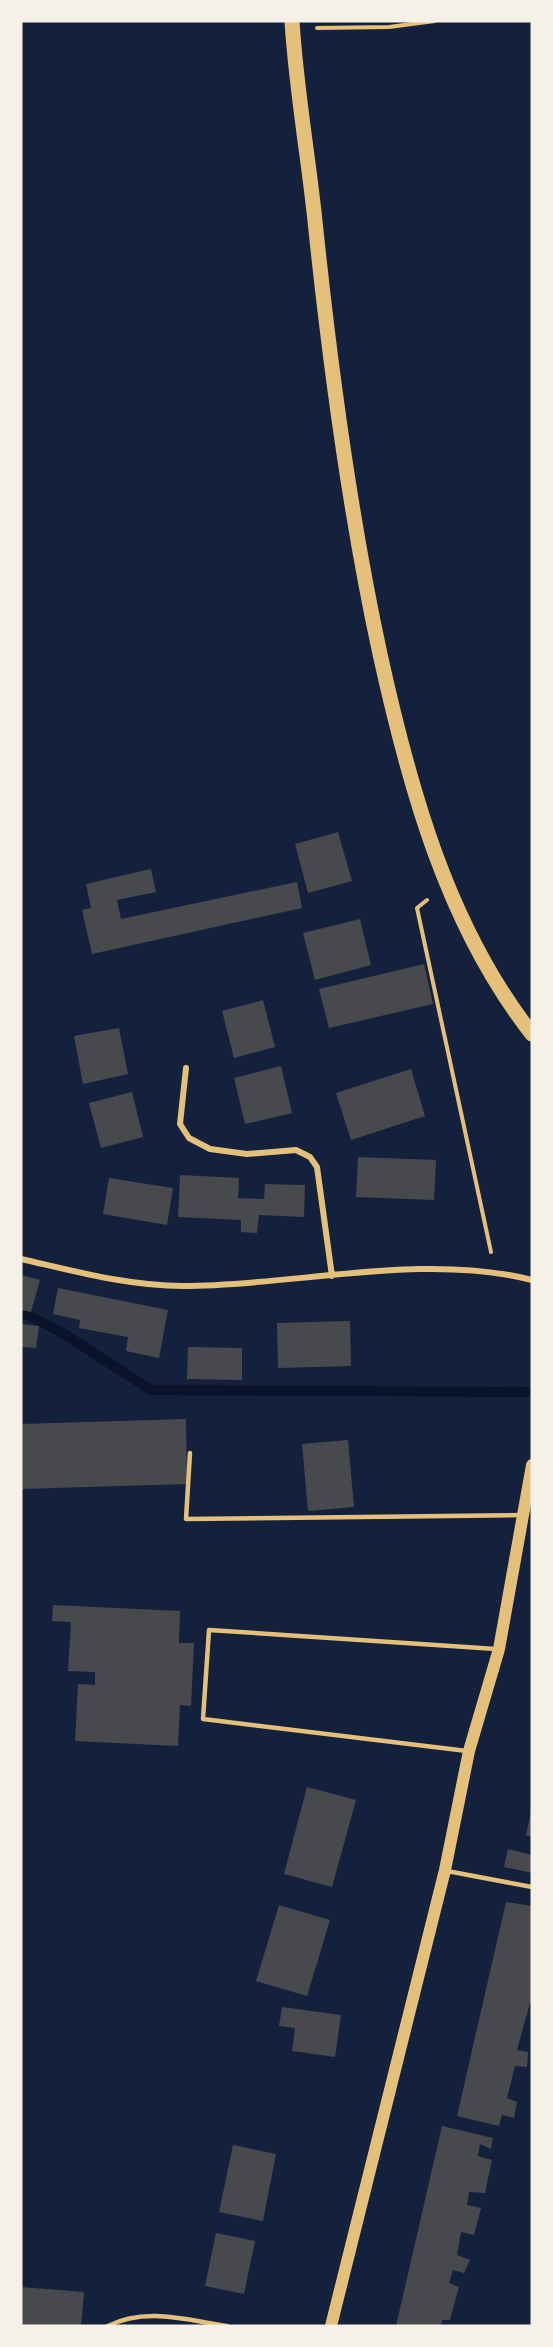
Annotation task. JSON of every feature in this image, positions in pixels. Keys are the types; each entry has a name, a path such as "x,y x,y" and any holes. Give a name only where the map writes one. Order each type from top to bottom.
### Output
{"main road":[{"path":"292,24 330,373 365,585 393,714 413,789 447,882 491,971 532,1034"},
{"path":"331,2326 444,1870 469,1751 499,1649 525,1515 532,1465"}],"street":[{"path":"186,1068 180,1124 189,1138 210,1149 247,1154 296,1150 310,1157 317,1167 332,1276"},
{"path":"21,1259 135,1282 182,1286 422,1270 475,1270 532,1280"}],"lane":[{"path":"190,1453 186,1519 525,1515"},
{"path":"469,1751 202,1719 209,1630 499,1649"},
{"path":"444,1870 532,1887"},
{"path":"108,2326 123,2318 146,2314 226,2326"}],"path":[{"path":"292,24 390,27 435,21"},
{"path":"447,882 417,908 495,1273"}],"building":[{"path":"338,832 352,881 308,893 295,844"},
{"path":"151,869 156,892 117,900 121,919 297,882 302,908 92,954 82,910 91,908 86,884"},
{"path":"360,919 371,965 315,980 303,933"},
{"path":"424,964 433,1004 329,1028 319,989"},
{"path":"263,1000 275,1047 234,1058 222,1011"},
{"path":"119,1028 128,1074 83,1084 74,1036"},
{"path":"281,1066 292,1113 245,1124 234,1078"},
{"path":"411,1069 425,1116 351,1140 336,1093"},
{"path":"132,1092 143,1137 101,1148 89,1103"},
{"path":"358,1157 436,1160 434,1200 356,1197"},
{"path":"180,1175 239,1178 238,1198 264,1199 265,1184 305,1185 304,1217 259,1215 257,1233 241,1232 241,1220 178,1217"},
{"path":"109,1178 173,1188 167,1225 103,1214"},
{"path":"21,1275 40,1280 31,1312 21,1310"},
{"path":"58,1288 168,1310 159,1358 126,1351 128,1337 79,1328 80,1320 53,1314"},
{"path":"350,1321 351,1366 278,1368 277,1323"},
{"path":"21,1324 39,1326 36,1348 21,1347"},
{"path":"188,1347 242,1348 242,1380 187,1379"},
{"path":"186,1419 187,1484 21,1489 21,1424"},
{"path":"348,1440 354,1507 308,1511 302,1444"},
{"path":"53,1605 180,1611 179,1643 194,1643 191,1706 180,1705 178,1746 75,1741 78,1684 95,1685 95,1672 68,1671 71,1622 52,1621"},
{"path":"307,1787 356,1800 332,1887 284,1874"},
{"path":"532,1812 532,1837 526,1835"},
{"path":"508,1849 532,1855 532,1873 504,1867"},
{"path":"506,1902 532,1906 532,2004 530,2003 517,2050 528,2052 527,2067 515,2066 507,2098 517,2102 514,2118 502,2115 499,2126 457,2116"},
{"path":"279,1905 330,1920 307,1996 256,1981"},
{"path":"282,2007 341,2015 335,2057 292,2051 295,2028 279,2026"},
{"path":"442,2126 493,2138 491,2149 480,2144 478,2156 492,2160 485,2193 469,2192 467,2205 481,2208 474,2235 461,2232 457,2255 470,2260 464,2273 453,2270 449,2283 459,2287 450,2320 442,2320 441,2326 396,2326"},
{"path":"233,2145 276,2154 263,2221 219,2212"},
{"path":"216,2233 255,2241 244,2294 205,2286"},
{"path":"21,2287 84,2292 81,2326 21,2326"}],"waterway":[{"path":"21,1315 26,1314 61,1332 151,1390 532,1392"}]}
